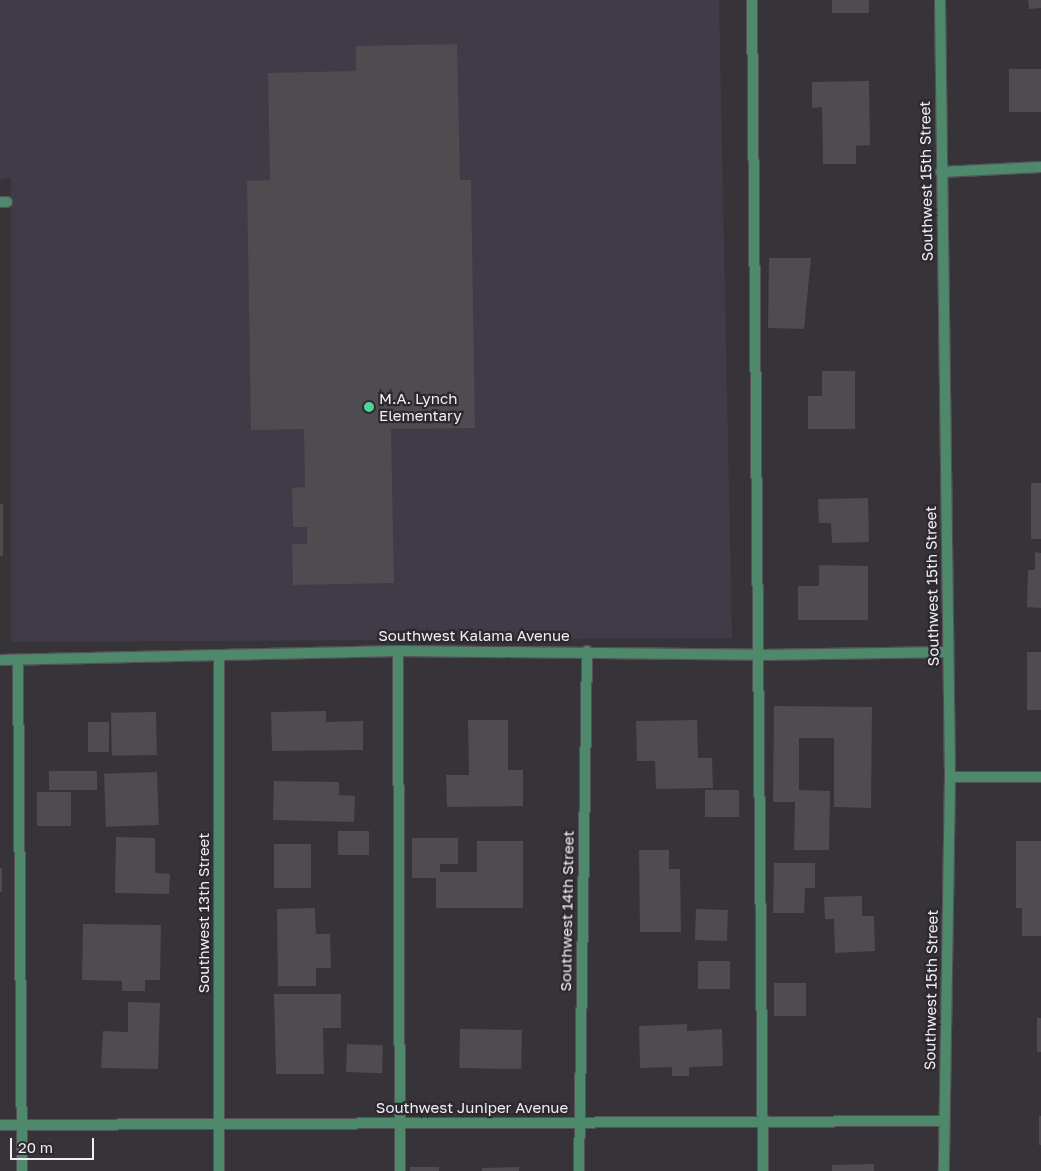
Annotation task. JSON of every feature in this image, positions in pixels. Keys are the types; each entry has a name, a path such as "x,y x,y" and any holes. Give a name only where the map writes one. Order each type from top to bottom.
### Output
{"street":[{"path":"752,0 761,655 763,1171"},
{"name":"Southwest 15th Street","path":"940,0 950,777 944,1171"},
{"path":"941,172 1041,167"},
{"path":"398,651 400,1171"},
{"name":"Southwest Kalama Avenue","path":"0,660 398,651 587,651 761,655 948,652"},
{"name":"Southwest 14th Street","path":"579,1171 587,651"},
{"name":"Southwest 13th Street","path":"219,656 219,1171"},
{"path":"18,660 22,1171"},
{"path":"950,777 1041,777"},
{"name":"Southwest Juniper Avenue","path":"0,1125 944,1121"}],"shaded area":[{"name":"M.A. Lynch Elementary","path":"0,0 719,0 732,638 11,642 11,177 0,180"}],"building":[{"path":"832,0 869,0 869,13 832,13"},
{"path":"1028,0 1041,0 1041,8 1029,9"},
{"path":"457,44 460,180 471,180 475,428 391,429 394,583 293,585 292,544 307,544 307,527 293,527 292,488 305,487 304,429 251,430 247,181 270,180 268,73 356,71 356,46"},
{"path":"1009,69 1041,69 1041,112 1009,112"},
{"path":"869,81 870,145 856,146 856,164 823,164 822,107 812,108 812,82"},
{"path":"769,258 811,258 804,329 768,328"},
{"path":"822,371 855,371 855,429 808,429 808,396 822,396"},
{"path":"1031,483 1041,483 1041,539 1031,539"},
{"path":"868,498 869,542 832,543 831,523 819,523 818,499"},
{"path":"0,504 3,504 3,556 0,556"},
{"path":"1035,552 1041,553 1041,608 1027,607 1028,570 1035,570"},
{"path":"819,565 868,566 868,620 798,620 798,586 819,586"},
{"path":"1027,652 1041,652 1041,710 1027,710"},
{"path":"774,706 872,707 871,808 834,807 834,738 799,738 799,790 830,791 829,850 794,850 795,802 773,802"},
{"path":"326,711 326,722 363,721 363,750 272,751 271,712"},
{"path":"156,712 157,755 112,756 111,713"},
{"path":"468,720 508,720 508,770 523,770 523,806 447,807 446,775 469,775"},
{"path":"697,720 698,758 712,758 713,788 656,789 655,761 637,761 636,721"},
{"path":"88,722 109,722 109,752 88,752"},
{"path":"49,771 97,771 97,790 49,790"},
{"path":"157,772 159,825 106,827 104,774"},
{"path":"274,781 339,782 339,795 355,796 354,822 273,820"},
{"path":"705,790 739,790 739,817 705,817"},
{"path":"37,792 71,792 71,826 37,826"},
{"path":"338,831 369,831 369,855 338,855"},
{"path":"116,837 155,838 155,873 170,874 169,894 115,893"},
{"path":"412,838 458,838 458,864 440,864 440,872 477,872 477,841 523,841 523,908 436,908 436,878 412,878"},
{"path":"1016,841 1041,841 1041,936 1022,936 1022,908 1016,908"},
{"path":"274,844 311,844 311,888 274,888"},
{"path":"639,850 669,850 669,869 680,869 681,932 640,932"},
{"path":"774,863 815,863 815,888 805,888 804,913 773,913"},
{"path":"0,868 2,868 2,892 0,892"},
{"path":"862,896 862,916 874,916 875,951 835,953 834,919 825,919 824,897"},
{"path":"315,908 316,934 330,934 331,968 316,968 316,986 278,986 277,909"},
{"path":"696,909 728,910 727,941 695,940"},
{"path":"83,924 161,925 160,980 145,980 145,991 122,991 122,981 82,980"},
{"path":"698,961 730,961 730,989 698,989"},
{"path":"774,983 806,983 806,1016 774,1016"},
{"path":"274,994 341,994 341,1028 323,1028 324,1074 276,1074"},
{"path":"128,1002 160,1003 158,1069 101,1068 103,1031 128,1032"},
{"path":"1037,1018 1041,1018 1041,1052 1037,1052"},
{"path":"687,1024 687,1031 722,1029 723,1066 689,1067 689,1076 672,1076 672,1067 640,1068 639,1026"},
{"path":"460,1029 522,1030 521,1069 459,1068"},
{"path":"347,1044 383,1045 382,1073 346,1072"},
{"path":"1039,1116 1041,1116 1041,1145 1039,1145"},
{"path":"874,1164 874,1171 832,1171 832,1165"},
{"path":"410,1167 439,1167 439,1171 410,1171"},
{"path":"519,1167 519,1171 482,1171 482,1168"}],"place":[{"name":"M.A. Lynch Elementary","path":"369,407"}]}
